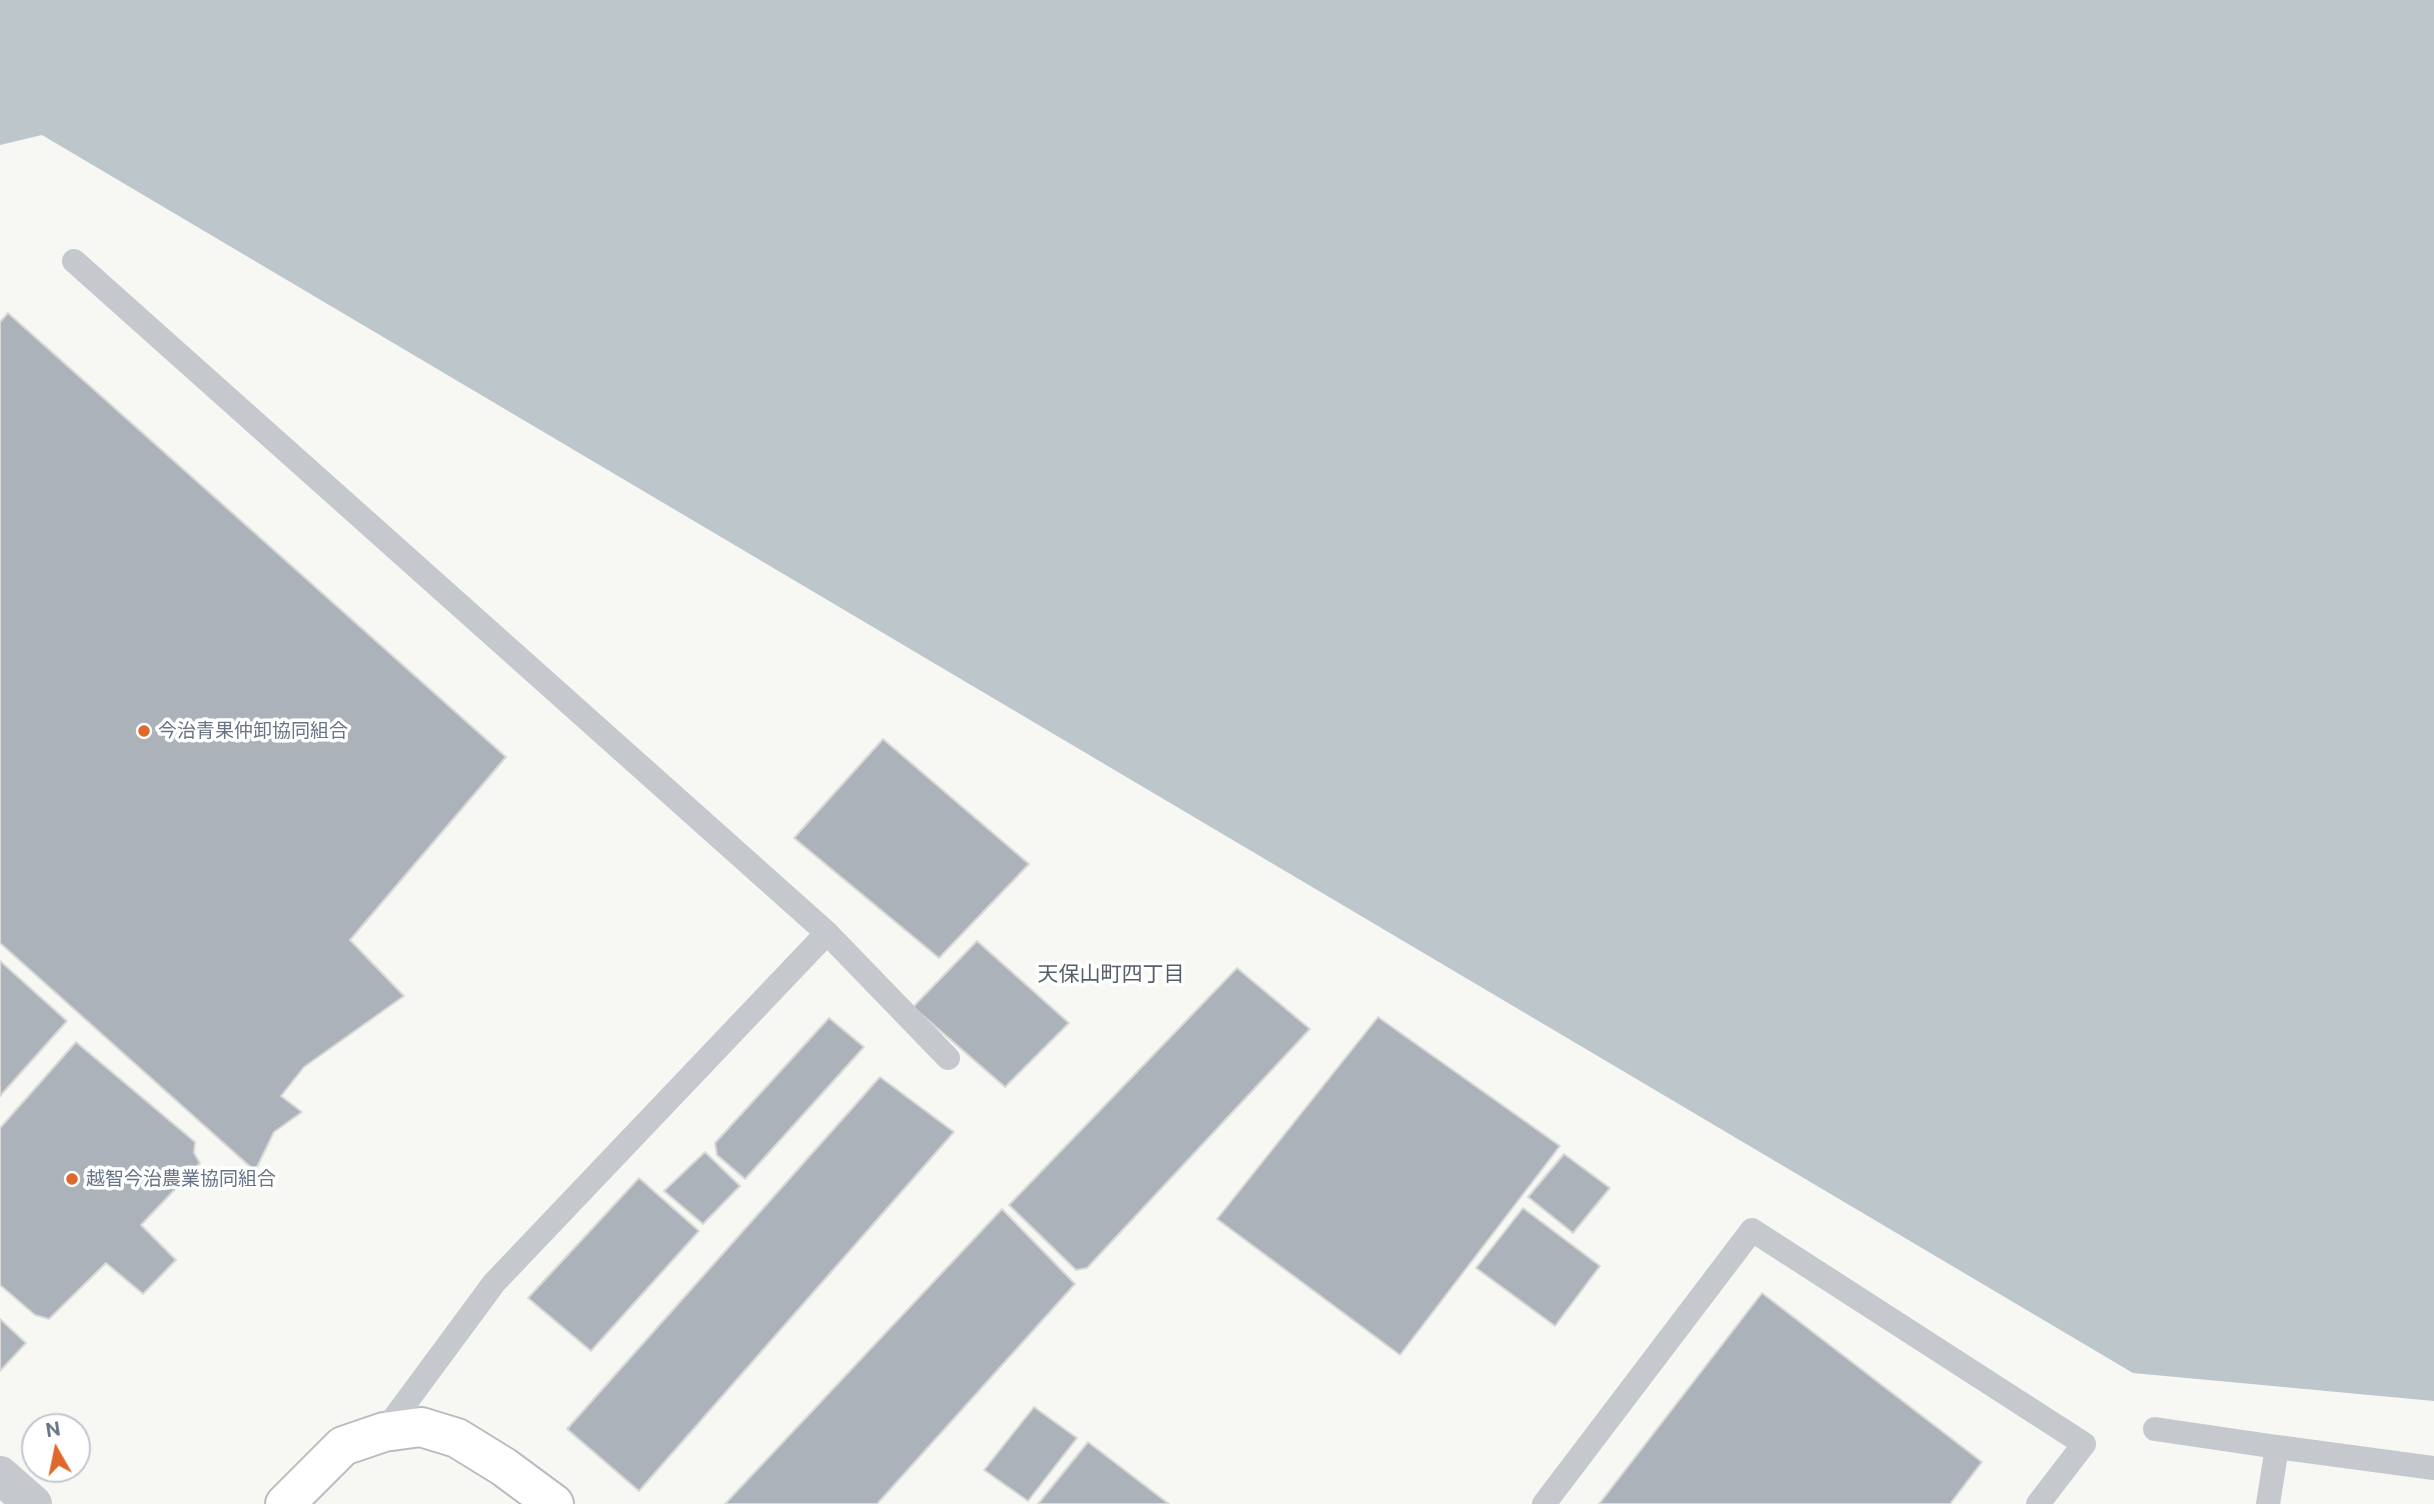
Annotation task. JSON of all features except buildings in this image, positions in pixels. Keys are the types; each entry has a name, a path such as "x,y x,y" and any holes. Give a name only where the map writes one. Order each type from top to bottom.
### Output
{"street":[{"path":"285,1504 343,1447 384,1432 421,1427 457,1438 504,1467 554,1504"},
{"path":"0,1475 33,1504"}],"lane":[{"path":"74,261 827,933 948,1058"},
{"path":"384,1432 494,1283 827,933"},
{"path":"1544,1504 1752,1230 2084,1444 2038,1504"},
{"path":"2155,1429 2434,1468"},
{"path":"2268,1504 2277,1447"}],"shaded area":[{"path":"0,0 2434,0 2434,1401 2133,1373 42,135 0,145"}],"place":[{"name":"今治青果仲卸協同組合","path":"144,731"},
{"name":"越智今治農業協同組合","path":"72,1179"}],"district":[{"name":"天保山町四丁目","path":"1111,975"}]}
